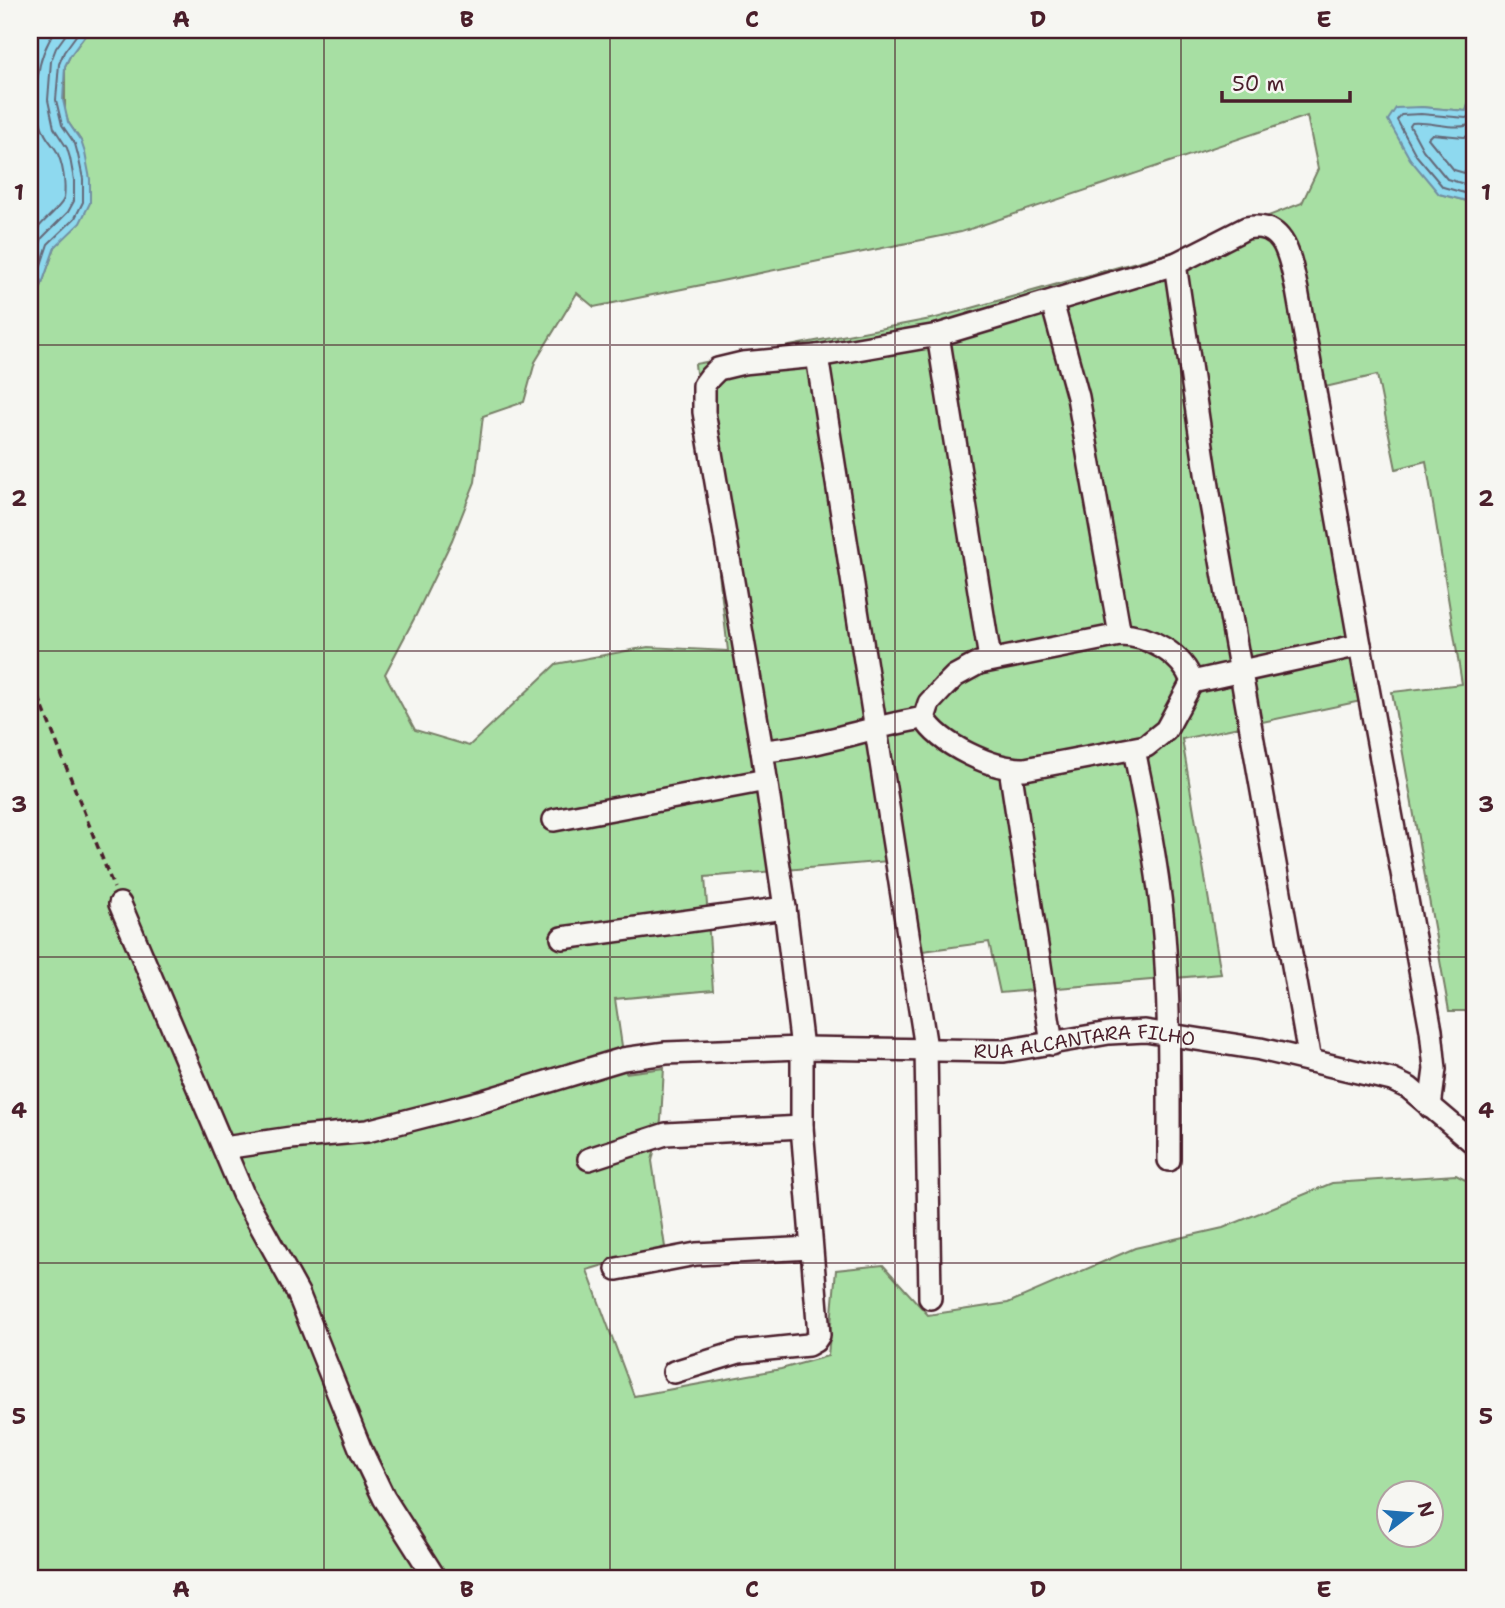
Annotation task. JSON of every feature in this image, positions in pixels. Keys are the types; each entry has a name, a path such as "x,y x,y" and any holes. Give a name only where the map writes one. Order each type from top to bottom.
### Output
{"street":[{"path":"674,1372 731,1354 815,1341 819,1335 803,1126 802,1048 785,908 762,751 705,412 704,385 719,369 743,363 817,356 938,335 1175,264 1247,228 1269,228 1279,236 1289,253 1297,290 1431,1031 1435,1069 1430,1107"},
{"path":"1175,264 1209,493 1310,1061"},
{"path":"1052,302 1078,397 1120,635"},
{"path":"938,335 990,659"},
{"path":"817,356 875,728 904,894 926,1048 930,1298"},
{"path":"923,718 929,703 955,676 990,659 1120,635 1144,638 1163,648 1185,670 1192,682"},
{"path":"923,718 929,727 946,741 972,755 1010,768 1025,769 1134,750 1154,741 1166,730 1192,682 1360,645"},
{"path":"762,751 818,744 923,718"},
{"path":"1134,750 1148,818 1164,933 1169,1034 1169,1160"},
{"path":"1010,768 1052,1044"},
{"path":"554,820 766,780"},
{"path":"120,904 251,1210 298,1293 370,1470 402,1528 435,1578"},
{"path":"562,938 785,908"},
{"name":"RUA ALCANTARA FILHO","path":"223,1148 367,1131 480,1102 623,1059 666,1053 802,1048 1004,1051 1120,1031 1169,1034 1260,1049 1392,1080 1409,1088 1475,1144"},
{"path":"589,1159 666,1134 803,1126"},
{"path":"617,1269 696,1254 811,1248"}],"path":[{"path":"30,675 120,904"}],"green space":[{"path":"89,30 1475,30 1475,84 1466,111 1421,107 1439,194 1475,203 1475,1011 1449,1011 1392,692 1462,684 1426,461 1396,469 1377,375 1308,391 1361,701 1182,739 1221,974 1000,993 989,942 900,954 888,861 705,877 713,990 615,999 626,1073 664,1068 661,1120 652,1161 665,1247 587,1270 634,1396 781,1369 828,1356 836,1270 883,1265 928,1315 1008,1303 1135,1248 1223,1228 1332,1183 1456,1175 1475,1185 1475,1578 30,1578 30,318 55,247 60,240 81,141 68,122 65,112 65,66","holes":["1307,116 1318,169 1302,203 1183,249 936,318 695,364 728,651 648,647 556,664 469,746 415,730 385,674 452,540 475,482 483,416 524,402 535,362 577,293 594,307 961,232"]}],"water":[{"path":"30,30 89,30 65,66 63,100 68,122 81,141 85,153 90,179 90,203 80,223 55,247 30,318"},
{"path":"1475,84 1475,203 1439,194 1410,159 1388,120 1396,108 1466,111"}]}
